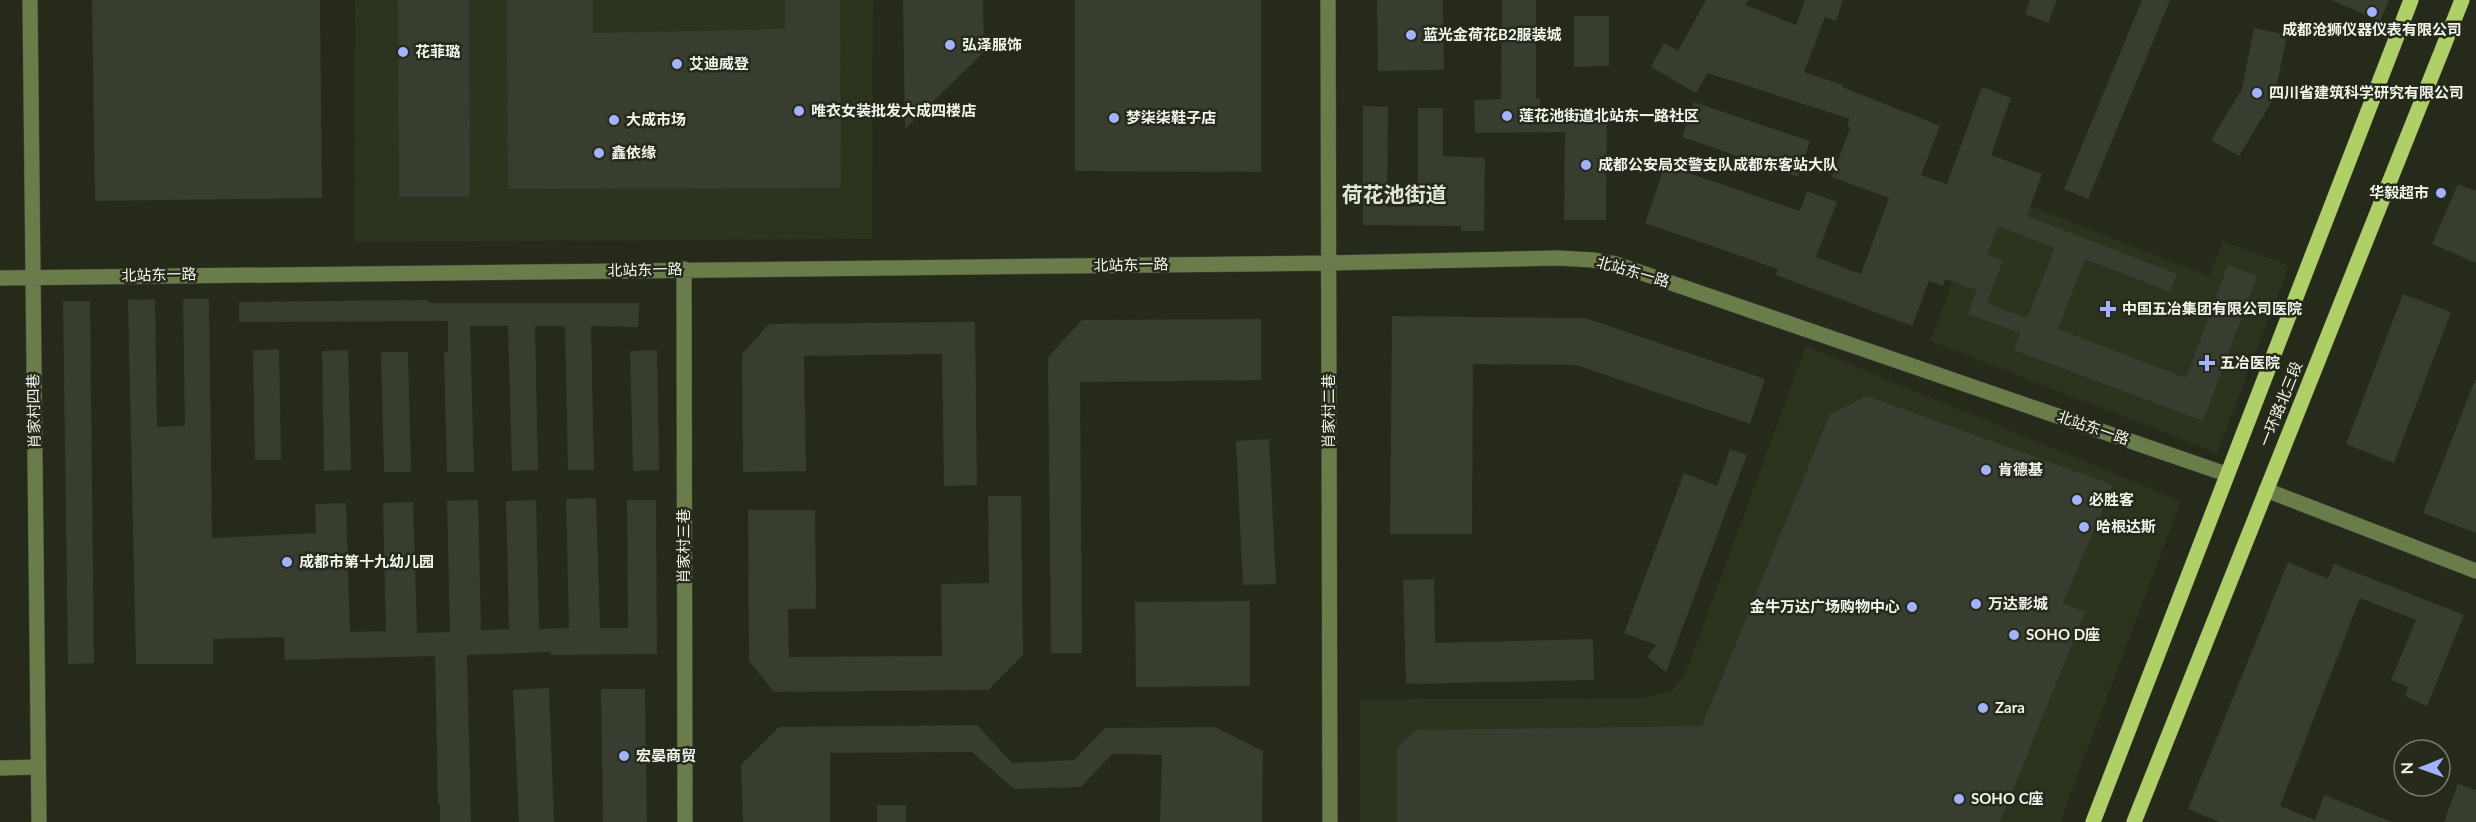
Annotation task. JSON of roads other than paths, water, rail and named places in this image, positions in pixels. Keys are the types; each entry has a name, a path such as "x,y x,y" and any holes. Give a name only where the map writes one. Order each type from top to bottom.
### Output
{"main road":[{"name":"一环路北三段","path":"2093,822 2411,0"},
{"name":"一环路北三段","path":"2134,822 2462,0"}],"street":[{"name":"肖家村四巷","path":"30,0 39,822"},
{"name":"肖家村二巷","path":"1328,0 1330,822"},
{"name":"北站东一路","path":"0,278 1329,263 1558,258 1593,260 1616,264 2226,474"},
{"name":"肖家村三巷","path":"684,269 685,822"},
{"path":"2266,490 2476,571"},
{"path":"0,768 38,767"}],"place":[{"name":"成都沧狮仪器仪表有限公司","path":"2372,12"},
{"name":"蓝光金荷花B2服装城","path":"1411,35"},
{"name":"弘泽服饰","path":"950,45"},
{"name":"花菲璐","path":"403,52"},
{"name":"艾迪威登","path":"677,64"},
{"name":"四川省建筑科学研究有限公司","path":"2257,93"},
{"name":"唯衣女装批发大成四楼店","path":"799,111"},
{"name":"莲花池街道北站东一路社区","path":"1507,116"},
{"name":"梦柒柒鞋子店","path":"1114,118"},
{"name":"大成市场","path":"614,120"},
{"name":"鑫依缘","path":"599,153"},
{"name":"成都公安局交警支队成都东客站大队","path":"1586,165"},
{"name":"华毅超市","path":"2441,193"},
{"name":"中国五冶集团有限公司医院","path":"2108,309"},
{"name":"五冶医院","path":"2207,363"},
{"name":"肯德基","path":"1986,470"},
{"name":"必胜客","path":"2077,500"},
{"name":"哈根达斯","path":"2084,527"},
{"name":"成都市第十九幼儿园","path":"287,562"},
{"name":"万达影城","path":"1976,604"},
{"name":"金牛万达广场购物中心","path":"1912,607"},
{"name":"SOHO D座","path":"2014,635"},
{"name":"Zara","path":"1983,708"},
{"name":"宏晏商贸","path":"624,756"},
{"name":"SOHO C座","path":"1959,799"}],"district":[{"name":"荷花池街道","path":"1394,195"}]}
